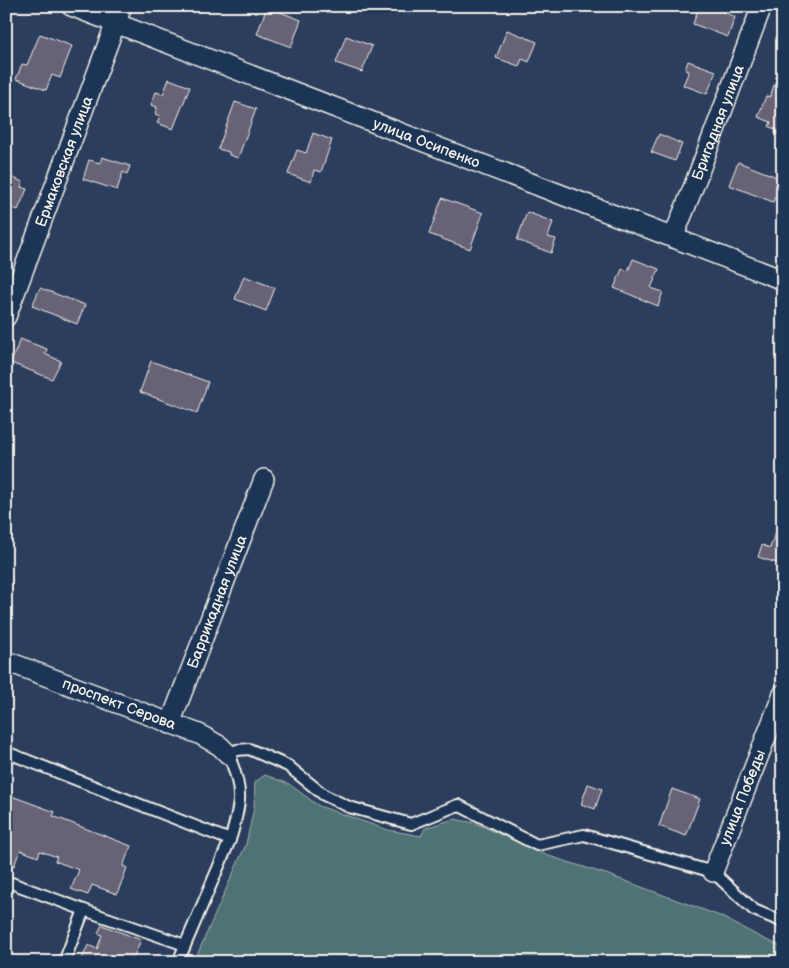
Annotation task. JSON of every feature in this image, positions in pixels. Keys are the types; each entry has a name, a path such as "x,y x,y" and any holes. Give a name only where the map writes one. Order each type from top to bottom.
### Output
{"street":[{"name":"улица Осипенко","path":"71,6 119,15 673,238 783,280"},
{"name":"Бригадная улица","path":"673,238 762,6"},
{"name":"Ермаковская улица","path":"6,317 119,15"},
{"name":"Баррикадная улица","path":"170,724 264,479"},
{"name":"проспект Серова","path":"6,661 211,740 228,754"},
{"name":"улица Победы","path":"713,872 783,694"}],"lane":[{"path":"178,962 230,840 239,804 238,778 228,754 237,750 249,749 288,766 324,795 349,808 411,824 458,805 537,845 584,835 713,872 754,910 783,922"},
{"path":"6,752 230,840"},
{"path":"6,881 184,945"},
{"path":"64,962 84,910"}],"green space":[{"path":"265,775 289,784 319,806 388,830 421,836 425,828 454,819 475,823 546,855 609,875 720,916 783,947 783,962 194,962 246,844 254,808 255,782"}],"building":[{"path":"699,6 727,6 724,12 735,17 728,37 693,24"},
{"path":"267,7 301,20 291,47 257,34"},
{"path":"507,30 537,42 529,62 522,59 519,66 496,58"},
{"path":"40,34 72,46 60,78 52,75 46,90 16,79 22,64 27,65"},
{"path":"346,36 372,46 362,72 336,63"},
{"path":"688,61 716,71 707,94 683,85 689,71 685,70"},
{"path":"169,79 190,87 173,129 157,123 160,116 155,114 157,107 151,105 156,92 163,94"},
{"path":"774,85 783,88 782,136 775,133 776,129 769,127 771,122 758,117 766,96 770,97"},
{"path":"235,102 256,109 238,158 229,155 229,152 218,149"},
{"path":"313,133 332,140 321,172 314,170 311,182 288,174 297,150 306,153"},
{"path":"659,134 682,144 675,161 651,152"},
{"path":"102,157 130,166 127,174 123,172 117,190 83,179 89,160 100,163"},
{"path":"738,162 782,179 773,202 729,185"},
{"path":"6,175 23,182 21,187 27,189 18,210 6,205"},
{"path":"442,198 483,213 470,249 429,234"},
{"path":"527,212 553,222 548,237 556,239 551,253 517,240"},
{"path":"633,259 659,269 651,288 663,292 658,306 614,288 622,269 628,271"},
{"path":"244,276 275,288 266,311 235,299"},
{"path":"40,288 85,305 77,324 32,306"},
{"path":"20,339 47,349 45,354 61,361 52,379 11,363"},
{"path":"151,361 208,382 197,413 140,392"},
{"path":"775,533 783,535 783,565 758,557 762,545 770,548"},
{"path":"588,784 602,789 595,809 581,804"},
{"path":"672,789 700,799 686,836 659,826"},
{"path":"6,794 55,812 53,816 131,846 123,866 127,868 117,894 92,885 88,895 71,889 79,870 55,861 57,857 40,851 38,857 20,850 14,866 6,863"},
{"path":"102,925 141,940 133,959 129,957 128,962 90,962 82,959 88,945 97,949 102,935 98,933"}]}
